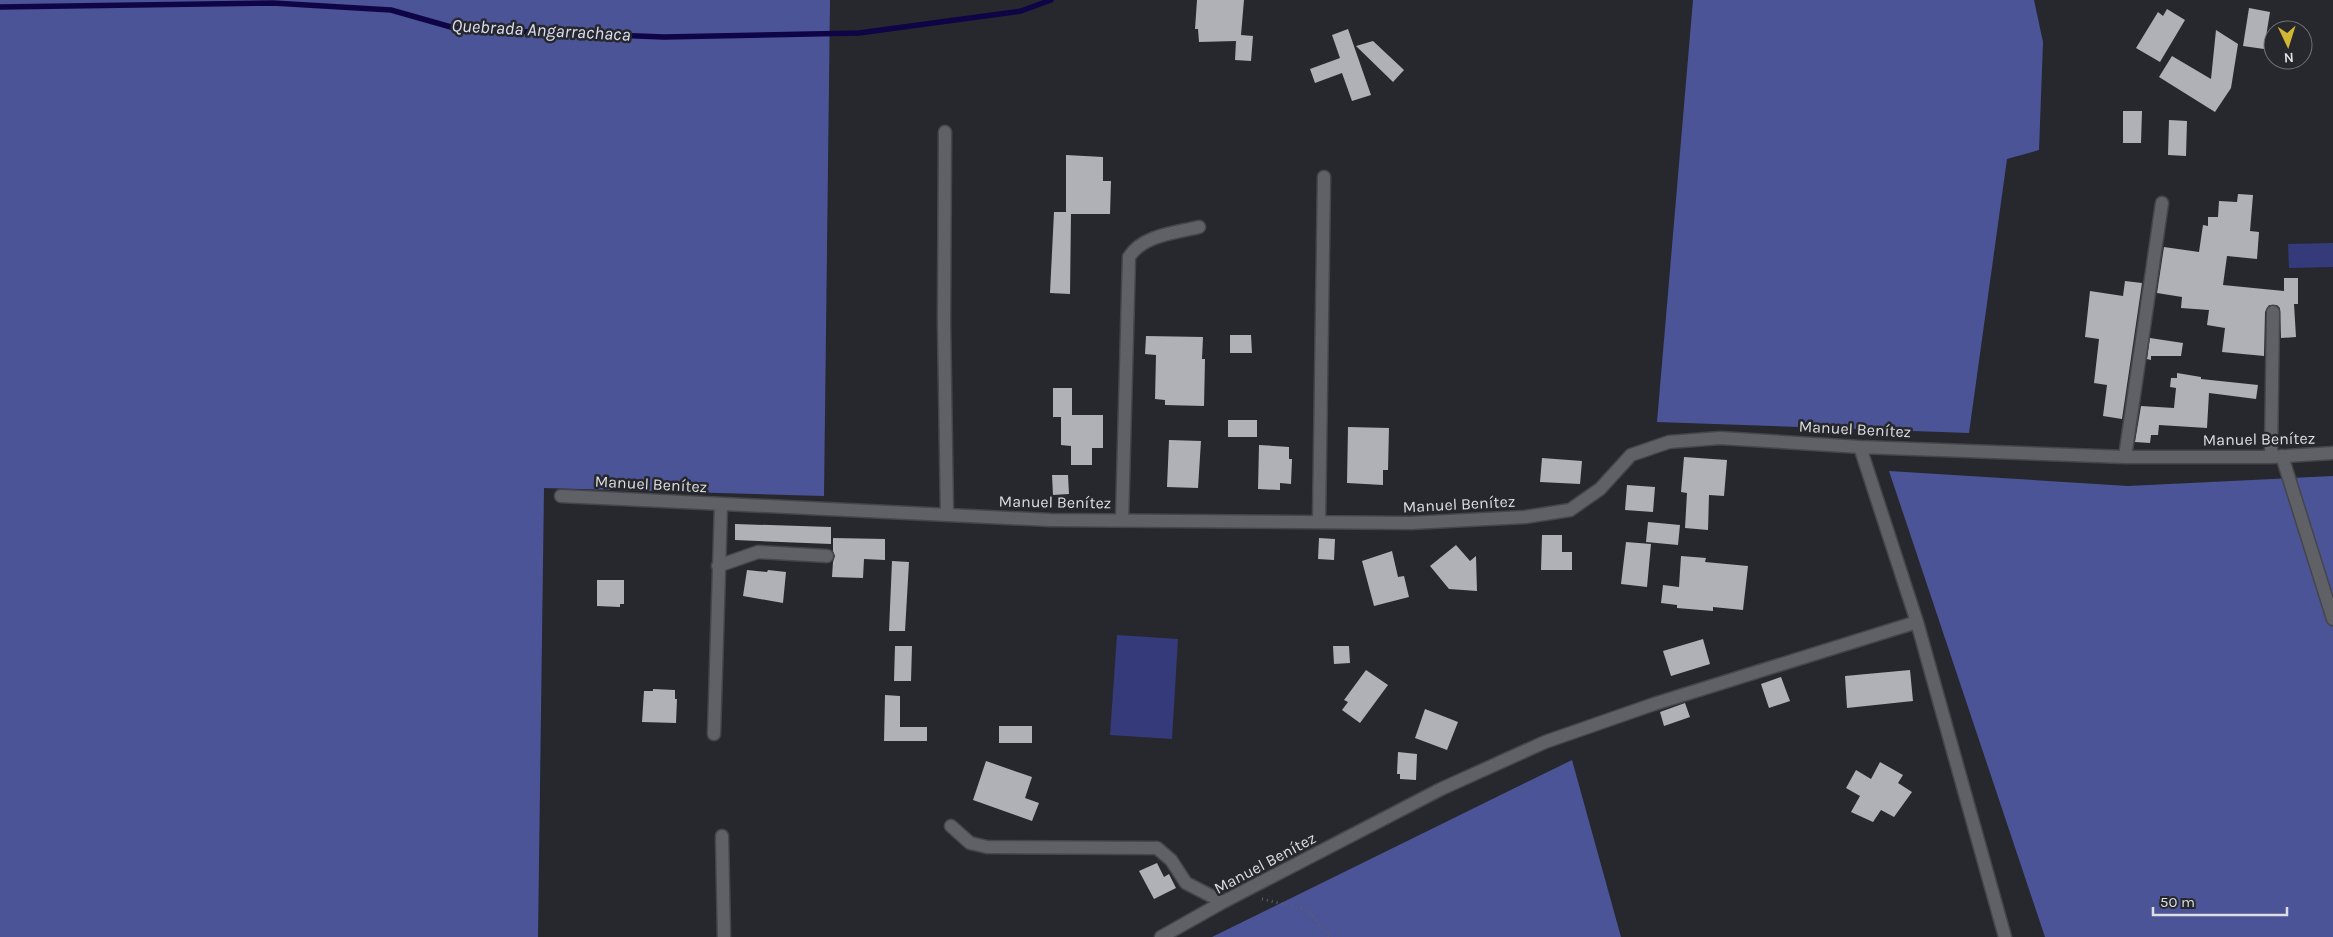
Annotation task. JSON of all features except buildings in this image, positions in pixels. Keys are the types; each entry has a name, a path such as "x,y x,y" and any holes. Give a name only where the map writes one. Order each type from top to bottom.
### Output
{"street":[{"path":"945,132 944,322 947,515"},
{"path":"1319,522 1324,177"},
{"path":"2125,458 2162,203"},
{"path":"1122,520 1129,258 1134,249 1144,242 1199,228"},
{"path":"2273,312 2276,456 2327,582 2333,619"},
{"name":"Manuel Benítez","path":"561,496 947,515 1122,520 1411,523 1525,516 1570,510 1600,489 1631,455 1669,442 1720,438 1860,447 2125,458 2276,456 2333,453"},
{"path":"1860,447 1918,622 2005,937"},
{"path":"714,734 721,504"},
{"path":"718,566 758,552 826,556"},
{"name":"Manuel Benítez","path":"1161,937 1223,902 1441,789 1545,742 1654,704 1918,622"},
{"path":"951,826 970,843 987,847 1157,848 1171,860 1186,883 1223,902"},
{"path":"722,836 724,937"}],"path":[{"path":"1261,899 1308,910 1330,937"}],"shaded area":[{"path":"0,0 830,0 824,496 544,488 538,937 0,937"},
{"path":"1693,0 2034,0 2043,42 2039,150 2007,159 1969,433 1657,422"},
{"path":"2333,243 2333,267 2289,268 2288,244"},
{"path":"1889,471 2128,486 2333,476 2333,937 2045,937"},
{"path":"1117,635 1178,639 1172,739 1110,735"},
{"path":"1572,760 1621,937 1212,937"}],"waterway":[{"name":"Quebrada Angarrachaca","path":"0,7 273,3 391,10 458,29 664,37 859,33 1021,11 1051,0"}]}
